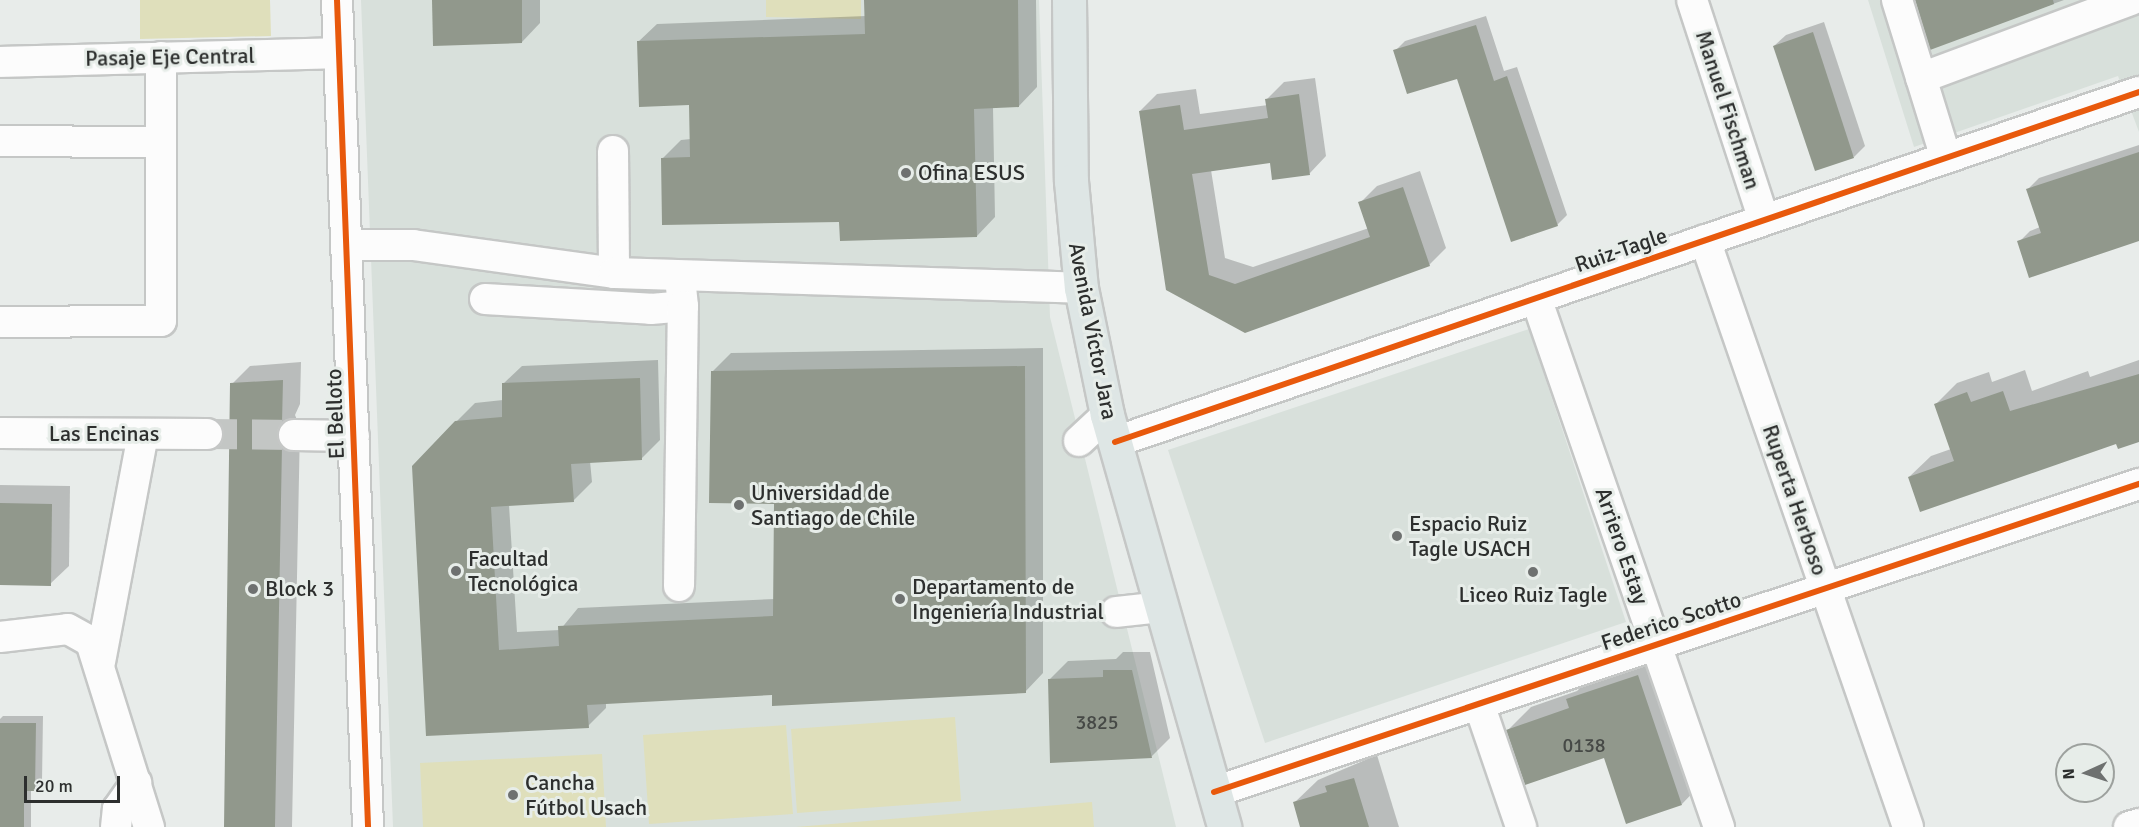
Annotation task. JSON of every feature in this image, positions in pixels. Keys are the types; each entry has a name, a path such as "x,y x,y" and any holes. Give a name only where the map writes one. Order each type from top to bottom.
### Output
{"main road":[{"name":"Avenida Víctor Jara","path":"1069,0 1071,181 1081,288 1111,428 1224,827"}],"street":[{"name":"El Belloto","path":"337,0 368,827"},
{"name":"Manuel Fischman","path":"1692,0 1764,220"},
{"path":"1897,0 1946,158"},
{"path":"1921,78 2131,0"},
{"name":"Pasaje Eje Central","path":"0,62 339,53"},
{"path":"0,322 161,321 161,57"},
{"name":"Ruiz-Tagle","path":"1111,428 1536,298 2139,92"},
{"path":"0,141 161,142"},
{"path":"613,151 614,273"},
{"name":"Ruperta Herboso","path":"1705,240 1908,827"},
{"path":"346,245 412,245 614,273 1081,288"},
{"path":"679,586 683,306 680,274"},
{"name":"Arriero Estay","path":"1536,298 1719,827"},
{"path":"485,299 651,309 683,306"},
{"path":"1079,441 1111,428"},
{"name":"Las Encinas","path":"0,433 207,435"},
{"path":"100,662 143,434"},
{"path":"294,435 354,436"},
{"name":"Federico Scotto","path":"1214,792 2139,484"},
{"path":"1116,612 1162,607"},
{"path":"0,638 68,630 91,642 100,662 149,827"},
{"path":"1479,704 1521,827"},
{"path":"116,827 118,809 136,783"},
{"path":"2129,827 2139,824"}],"shaded area":[{"name":"Universidad de Santiago de Chile","path":"361,0 1039,0 1050,317 1176,827 393,827"},
{"path":"1868,0 2139,0 2139,132 2118,76 1914,147"},
{"name":"Espacio Ruiz Tagle USACH","path":"1529,329 1626,622 1265,743 1168,450"}],"green space":[{"path":"140,0 270,0 271,36 140,39"},
{"path":"766,0 861,0 861,19 766,17"},
{"path":"955,717 961,801 797,813 791,729"},
{"path":"786,725 793,814 649,824 643,735"},
{"name":"Cancha Fútbol Usach","path":"602,754 606,827 423,827 420,763"},
{"path":"1092,802 1094,827 796,827"}],"building":[{"path":"432,0 522,0 522,43 433,46"},
{"path":"864,0 1018,0 1019,107 974,109 977,237 840,241 839,222 662,225 661,158 690,157 689,105 639,107 637,41 865,34"},
{"path":"1915,0 2053,0 2054,4 1930,50"},
{"path":"1476,25 1494,81 1507,76 1558,226 1511,242 1457,79 1407,94 1393,50"},
{"path":"1813,32 1854,158 1815,171 1773,46"},
{"path":"1299,94 1310,175 1272,180 1270,163 1192,174 1209,275 1235,284 1370,237 1358,202 1403,187 1430,266 1245,333 1166,290 1139,111 1180,105 1184,130 1268,118 1265,99"},
{"path":"2139,152 2139,241 2029,278 2017,241 2041,233 2026,189"},
{"name":"Departamento de Ingeniería Industrial","path":"1025,366 1026,693 772,706 772,695 587,705 589,728 426,736 412,466 455,421 502,417 502,383 640,378 642,460 571,464 574,502 491,507 499,650 559,646 558,626 773,616 774,504 709,503 711,371"},
{"path":"2139,374 2139,442 2118,449 2116,444 1920,512 1908,477 1954,461 1934,404 1967,392 1971,402 2003,391 2010,411"},
{"name":"Block 3","path":"283,380 282,423 277,434 282,446 275,827 224,827 230,383"},
{"path":"0,503 52,504 51,586 0,585"},
{"path":"1103,670 1132,670 1152,758 1050,763 1048,679 1103,677"},
{"path":"1638,675 1682,805 1626,824 1604,758 1525,785 1506,730 1569,708 1566,699"},
{"path":"0,723 36,723 35,791 24,791 24,827 0,827"},
{"path":"1354,778 1369,827 1300,827 1293,802 1327,792 1325,786"}],"tunnel":[{"path":"207,434 294,435"}],"cycle path":[{"path":"337,0 368,827"},
{"path":"1115,442 2139,92"},
{"path":"1214,792 2139,484"}],"place":[{"name":"Ofina ESUS","path":"906,173"},
{"name":"Universidad de Santiago de Chile","path":"739,505"},
{"name":"Espacio Ruiz Tagle USACH","path":"1397,536"},
{"name":"Facultad Tecnológica","path":"456,571"},
{"name":"Liceo Ruiz Tagle","path":"1533,572"},
{"name":"Block 3","path":"253,589"},
{"name":"Departamento de Ingeniería Industrial","path":"900,599"},
{"name":"Cancha Fútbol Usach","path":"513,795"}]}
